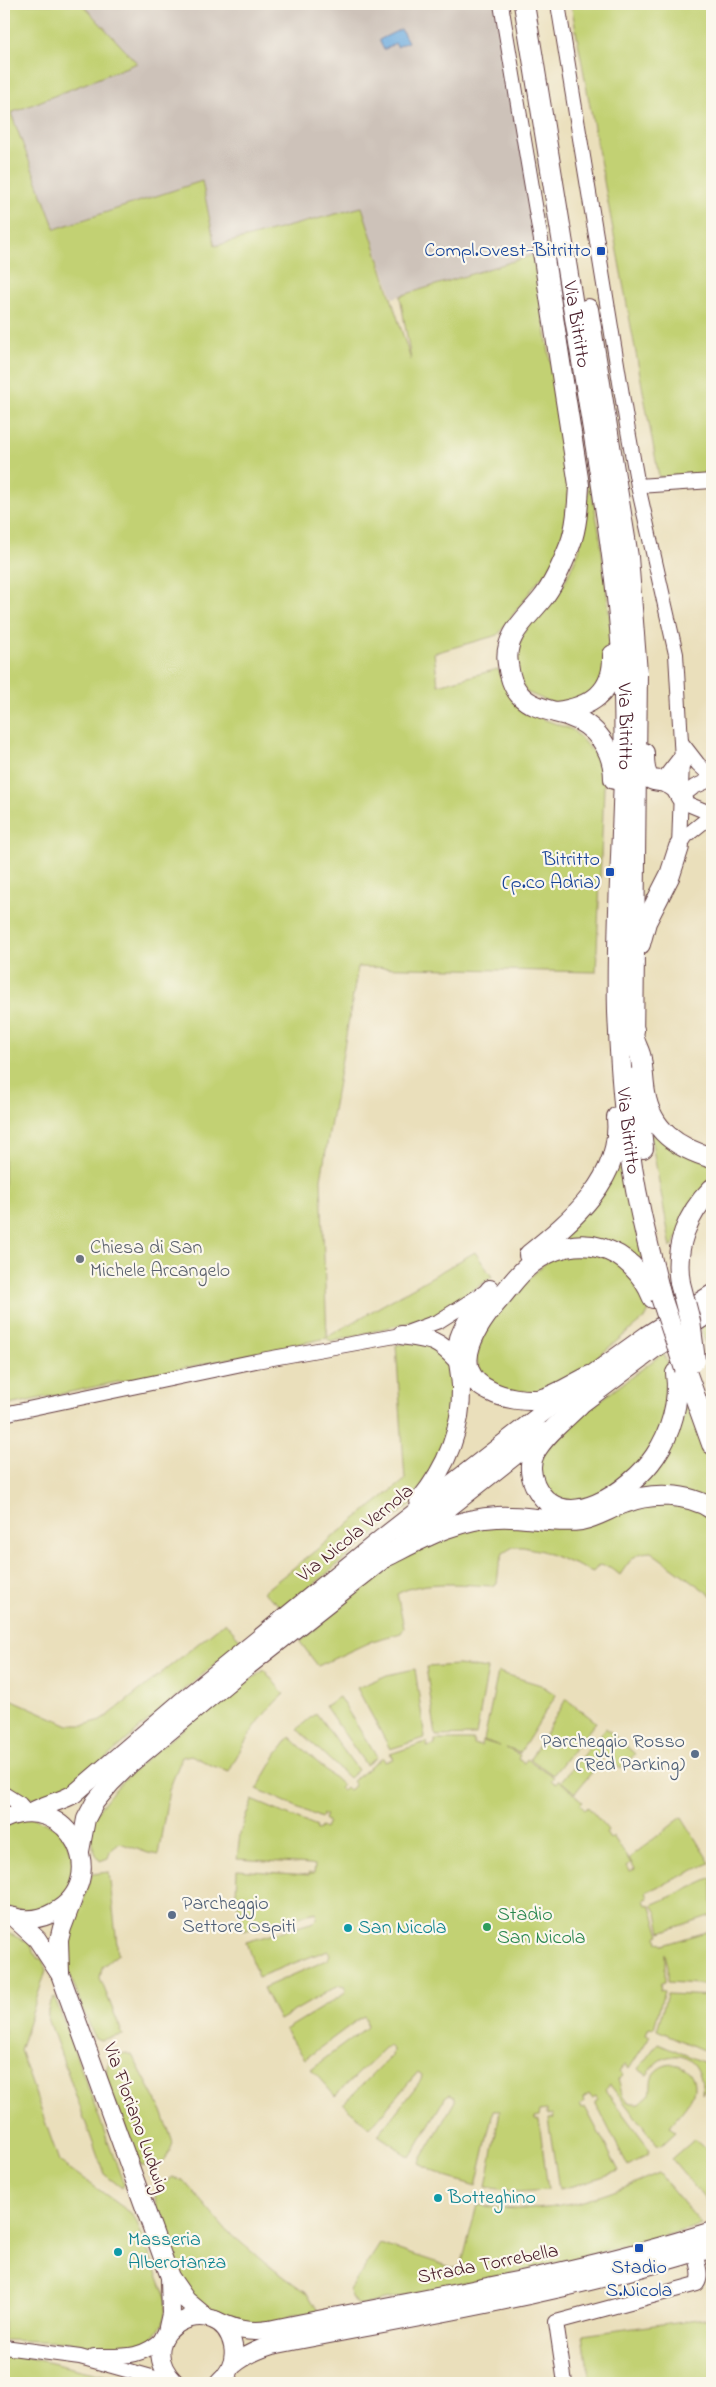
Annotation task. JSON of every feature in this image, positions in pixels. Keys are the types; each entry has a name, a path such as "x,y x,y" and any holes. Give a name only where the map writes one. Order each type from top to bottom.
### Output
{"highway":[{"name":"Via Bitritto","path":"524,4 603,492 612,553 623,673 618,1009 625,1117 640,1213 666,1295 685,1367 711,1405"},
{"name":"Via Bitritto","path":"537,4 626,541 636,646 638,702 633,1034 643,1152 672,1335 712,1444"},
{"path":"543,252 579,485 577,510 571,544 542,598 522,620 509,644 507,662 520,696 538,706 571,716 588,725 599,735 608,749 614,772 613,810 622,827"},
{"path":"554,712 582,706 594,700 607,684 613,666 604,552 603,492"},
{"path":"636,646 644,696 645,767 650,778 656,782 665,782 674,787 681,797"},
{"path":"665,782 681,750"},
{"path":"679,847 670,875 642,933 638,967 639,1013 633,1034 641,1057 645,1094 653,1118 675,1143 690,1152 712,1158"},
{"path":"490,1289 579,1213 591,1199 607,1170 617,1137 618,1126 610,1021 610,970 619,948"},
{"path":"590,1376 541,1399 498,1395 484,1388 471,1375 467,1360 470,1342 484,1317 520,1275 533,1263 554,1251 569,1246 586,1245 610,1250 629,1261 643,1276 666,1295 678,1259 682,1235 690,1217 701,1200 712,1189"},
{"path":"579,1405 542,1442 530,1465 533,1480 539,1494 552,1504 566,1510 583,1509 605,1500 639,1475 654,1457 663,1442 672,1417 685,1367"},
{"path":"384,1548 473,1520 498,1516 543,1521 582,1519 626,1502 656,1496 683,1497 712,1509"}],"main road":[{"path":"384,1548 437,1478 446,1463 457,1430 460,1409 461,1388 456,1360 459,1338 476,1308 490,1289"},
{"name":"Via Nicola Vernola","path":"4,1819 30,1812 43,1805 64,1800 74,1794 180,1703 235,1667 297,1618 590,1376 647,1335 712,1294"},
{"name":"Via Nicola Vernola","path":"384,1548 654,1349 712,1312"},
{"path":"400,1335 428,1339 442,1344 456,1360"},
{"name":"Via Nicola Vernola","path":"60,1974 62,1928 69,1913 82,1868 80,1851 86,1819 95,1802 110,1784 235,1667"},
{"path":"30,1812 45,1815 62,1824 74,1839 80,1851"},
{"path":"7,1915 36,1918 48,1915 68,1902 74,1892"},
{"path":"7,1915 37,1939 60,1974"},
{"name":"Via Floriano Ludwig","path":"60,1974 170,2277"},
{"name":"Strada Torrebella","path":"270,2338 571,2270 712,2232"},
{"name":"Strada Torrebella","path":"270,2338 573,2286 705,2250"},
{"path":"170,2277 186,2300 225,2330 233,2344 230,2373"},
{"path":"170,2277 171,2314 161,2355 162,2366 174,2383"},
{"path":"165,2335 184,2319 210,2319 270,2338"},
{"path":"220,2383 243,2356 256,2350 270,2338"}],"street":[{"path":"501,4 543,252"},
{"path":"558,4 638,486 676,654 681,750 679,847"},
{"path":"638,486 712,481"},
{"path":"681,750 712,778 694,787 681,797"},
{"path":"679,847 686,836 712,815 688,804 681,797"},
{"path":"4,1414 256,1361 400,1335 439,1321 490,1289"},
{"path":"4,1794 30,1812"},
{"path":"565,2383 556,2322 697,2284 700,2280 705,2250"},
{"path":"80,2357 138,2354 147,2351 165,2335"},
{"path":"4,2347 80,2357 174,2383"}],"shaded area":[{"path":"82,4 501,4 543,252 393,298 362,207 215,246 202,181 55,229 11,113 136,63"}],"green space":[{"path":"4,4 82,4 137,63 11,113 55,229 202,181 215,246 362,207 411,360 400,296 533,255 570,481 562,547 554,571 541,577 498,635 434,653 438,685 498,669 521,711 573,730 605,765 596,972 358,967 321,1179 327,1337 475,1252 492,1277 438,1315 331,1342 327,1338 4,1406"},
{"path":"571,4 712,4 712,475 659,477"},
{"path":"588,473 600,536 612,636 610,679 568,710 526,692 515,669 517,650 525,630 564,584 579,551 586,518"},
{"path":"653,1134 712,1162 712,1183 671,1248 651,1138"},
{"path":"622,1150 645,1272 559,1243"},
{"path":"586,1248 618,1263 647,1298 650,1308 646,1317 567,1382 540,1392 497,1390 481,1372 476,1359 490,1315 551,1258"},
{"path":"712,1320 712,1363 700,1326"},
{"path":"414,1342 430,1344 453,1368 453,1434 411,1504 284,1609 263,1592 405,1480 396,1345"},
{"path":"663,1353 677,1380 659,1450 603,1498 559,1505 546,1486 539,1471 539,1463 547,1446 555,1435"},
{"path":"682,1395 712,1459 712,1503 633,1493"},
{"path":"645,1501 712,1509 712,1596 651,1552 645,1552 636,1556 620,1575 610,1567 599,1565 593,1572 542,1551 513,1547 503,1553 497,1584 493,1586 444,1584 419,1586 397,1594 404,1628 401,1633 372,1641 318,1666 300,1642 380,1574 411,1553 471,1529"},
{"path":"225,1622 241,1641 75,1785 39,1798 22,1797 4,1789 4,1696 69,1725 84,1725 104,1719"},
{"path":"458,1665 488,1669 476,1735 436,1736 426,1667"},
{"path":"415,1669 425,1738 390,1749 357,1688 387,1675"},
{"path":"264,1670 284,1694 267,1711 253,1730 229,1771 213,1766 191,1755 182,1757 169,1790 158,1855 120,1843 110,1851 108,1858 100,1861 93,1847 90,1832 97,1814 113,1792 164,1745"},
{"name":"Stadio San Nicola","path":"498,1672 541,1685 556,1695 520,1753 506,1748 520,1755 518,1759 524,1763 527,1759 554,1777 551,1780 556,1784 559,1780 583,1802 580,1805 585,1810 588,1807 608,1830 606,1833 610,1839 613,1836 631,1863 627,1866 630,1871 635,1869 629,1858 682,1817 710,1863 646,1892 648,1898 644,1900 646,1905 650,1904 660,1935 657,1936 658,1942 663,1945 712,1930 712,1985 668,1982 668,1966 665,1954 665,1982 661,1983 660,1990 664,1991 654,2028 649,2027 646,2034 650,2036 629,2069 624,2065 619,2071 623,2075 618,2079 623,2096 628,2102 633,2103 640,2103 650,2094 652,2077 661,2067 673,2064 685,2068 690,2073 693,2079 693,2092 685,2108 670,2126 676,2132 662,2145 657,2144 610,2085 605,2090 650,2150 648,2154 628,2166 595,2102 598,2100 596,2096 592,2098 589,2094 583,2098 584,2102 580,2104 582,2109 585,2107 619,2171 559,2189 548,2119 553,2118 552,2114 547,2115 547,2110 540,2111 539,2116 535,2117 535,2119 539,2120 548,2190 518,2192 486,2187 500,2111 493,2111 476,2186 446,2177 419,2163 455,2101 455,2097 450,2094 446,2096 410,2157 378,2135 421,2080 422,2075 418,2072 370,2128 343,2104 392,2055 393,2050 389,2046 385,2048 335,2096 311,2069 367,2027 364,2016 305,2059 285,2030 344,1994 345,1986 339,1985 279,2020 263,1988 327,1960 330,1955 328,1950 258,1977 246,1942 314,1922 317,1919 316,1912 243,1931 236,1894 237,1870 309,1875 309,1873 314,1873 315,1865 310,1864 237,1859 240,1833 252,1800 317,1827 316,1830 318,1831 321,1827 325,1829 328,1822 324,1819 326,1815 323,1814 321,1818 257,1789 277,1754 290,1737 342,1785 340,1788 343,1790 346,1787 349,1790 355,1785 352,1781 383,1757 385,1762 393,1759 390,1754 426,1742 427,1747 435,1745 435,1740 474,1740 474,1745 481,1746 483,1741 500,1746 484,1740"},
{"path":"339,1697 377,1757 366,1765 325,1706"},
{"path":"566,1699 596,1722 553,1775 530,1759"},
{"path":"316,1713 358,1770 349,1778 297,1729"},
{"path":"606,1728 635,1754 621,1769 605,1756 575,1793 561,1781"},
{"path":"32,1817 61,1831 75,1859 74,1875 65,1894 48,1907 35,1911 6,1908 4,1907 4,1828 14,1821"},
{"path":"109,1872 118,1954 102,1967 100,1978 123,2035 100,2040 94,2037 68,1970 65,1932 71,1918 82,1905 92,1874"},
{"path":"712,1878 712,1915 661,1932 657,1913 652,1905"},
{"path":"4,1931 29,1943 39,1959 42,1959 46,1970 20,2050 59,2161 131,2213 136,2220 167,2301 163,2324 149,2344 124,2350 94,2348 69,2342 4,2340"},
{"path":"667,1994 712,1996 712,2054 657,2030"},
{"path":"55,1998 124,2185 122,2188 104,2174 48,2018 49,2006"},
{"path":"658,2043 712,2066 712,2077 702,2094 701,2079 695,2065 684,2057 665,2058 656,2064 647,2075 638,2069"},
{"path":"127,2053 132,2055 162,2111 173,2143 168,2155 159,2164 141,2166 107,2082 107,2066 109,2062 116,2056"},
{"path":"695,2139 712,2154 712,2208 672,2159"},
{"path":"659,2173 702,2225 575,2259 362,2305 356,2304 351,2297 350,2290 380,2244 454,2268 461,2267 477,2205 528,2209 550,2208 592,2199"},
{"path":"173,2177 183,2180 224,2228 265,2263 308,2294 319,2313 293,2314 283,2320 252,2323 238,2320 193,2302 183,2283 156,2209 155,2193 161,2185"},
{"path":"712,2317 712,2383 590,2383 583,2335"},
{"path":"4,2354 12,2354 137,2383 4,2383"}],"water":[{"path":"401,29 408,42 397,47 395,43 384,50 379,40"}],"place":[{"name":"Compl.Ovest-Bitritto","path":"601,251"},
{"name":"Bitritto (p.co Adria)","path":"610,872"},
{"name":"Chiesa di San Michele Arcangelo","path":"80,1259"},
{"name":"Parcheggio Rosso (Red Parking)","path":"695,1754"},
{"name":"Parcheggio Settore Ospiti","path":"172,1915"},
{"name":"Stadio San Nicola","path":"487,1927"},
{"name":"San Nicola","path":"348,1928"},
{"name":"Botteghino","path":"438,2198"},
{"name":"Stadio S.Nicola","path":"639,2248"},
{"name":"Masseria Alberotanza","path":"118,2252"}]}
